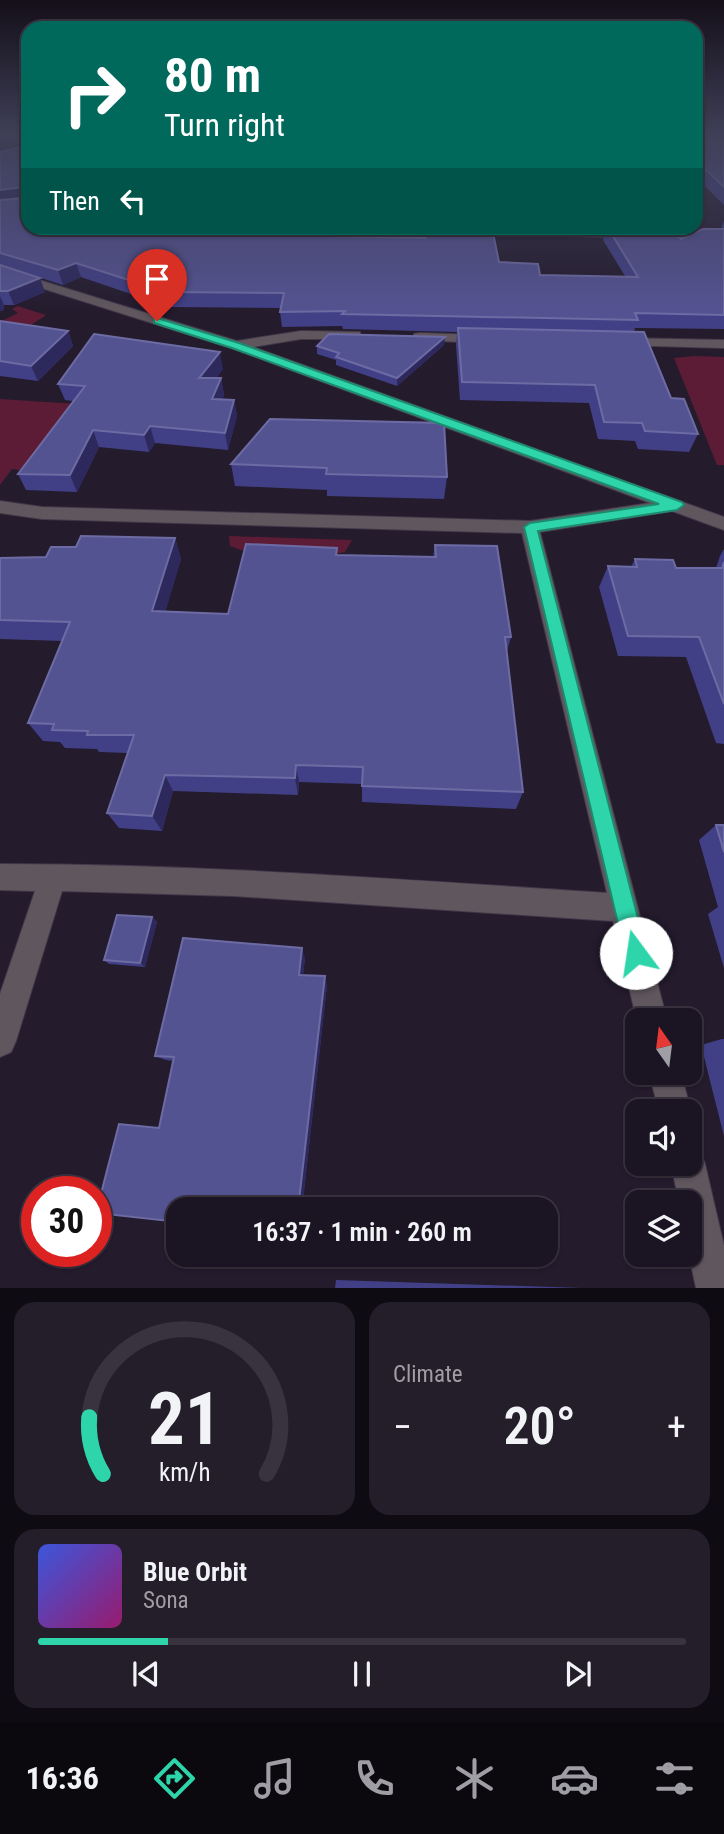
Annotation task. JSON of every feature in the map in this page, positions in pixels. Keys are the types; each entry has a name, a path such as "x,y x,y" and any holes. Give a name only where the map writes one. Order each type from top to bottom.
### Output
{"street":[{"path":"703,233 707,238"},
{"path":"627,235 724,238"},
{"path":"0,271 236,345 724,524"},
{"path":"236,345 301,335 369,336"},
{"path":"410,337 506,339"},
{"path":"601,341 724,344"},
{"path":"0,507 42,513 530,527 677,505"},
{"path":"530,527 649,1008"},
{"path":"0,877 53,876 275,886 625,908"},
{"path":"0,1041 53,876"},
{"path":"691,1176 715,1288"}],"shaded area":[{"path":"18,306 46,315 25,329 2,321 18,313 12,309"},
{"path":"724,357 724,465 717,465 674,358"},
{"path":"0,399 77,404 36,472 12,469 0,485"},
{"path":"229,536 352,540 345,552 330,555 241,550 230,546"}],"building":[{"path":"21,198 21,235 335,235 425,238 425,235 493,235 499,262 538,264 540,275 638,277 612,235 678,235 681,239 690,235 703,235 703,229 724,229 724,315 635,313 638,320 342,314 345,311 280,312 284,293 166,292 76,263 58,270 0,253 0,200"},
{"path":"0,265 40,278 8,291 0,291"},
{"path":"0,321 68,331 31,366 0,361"},
{"path":"458,328 644,332 671,398 684,399 698,434 645,431 642,423 604,422 595,385 462,382"},
{"path":"94,334 220,352 199,378 221,378 212,399 234,400 225,433 150,426 144,435 93,430 70,475 18,474 85,386 58,384"},
{"path":"329,334 445,337 397,378 336,357 339,353 317,346"},
{"path":"270,419 444,423 447,477 326,474 327,468 231,464"},
{"path":"81,536 175,538 152,611 228,614 246,544 337,548 336,555 436,557 435,545 497,546 511,637 505,637 523,792 362,786 363,767 296,765 295,778 165,775 152,816 107,813 134,735 87,735 88,731 52,730 54,724 28,723 70,622 0,620 0,558 46,557 51,547 76,547"},
{"path":"635,559 673,560 676,568 722,568 724,562 724,704 699,637 628,636 608,566 637,567"},
{"path":"716,825 724,825 724,852"},
{"path":"117,915 152,917 140,963 104,960"},
{"path":"183,938 302,948 299,975 325,976 299,1197 166,1197 166,1221 112,1215 112,1176 106,1176 119,1124 159,1128 174,1057 155,1056"}],"route":[{"path":"157,321 236,345 677,505 530,527 636,953"}]}
